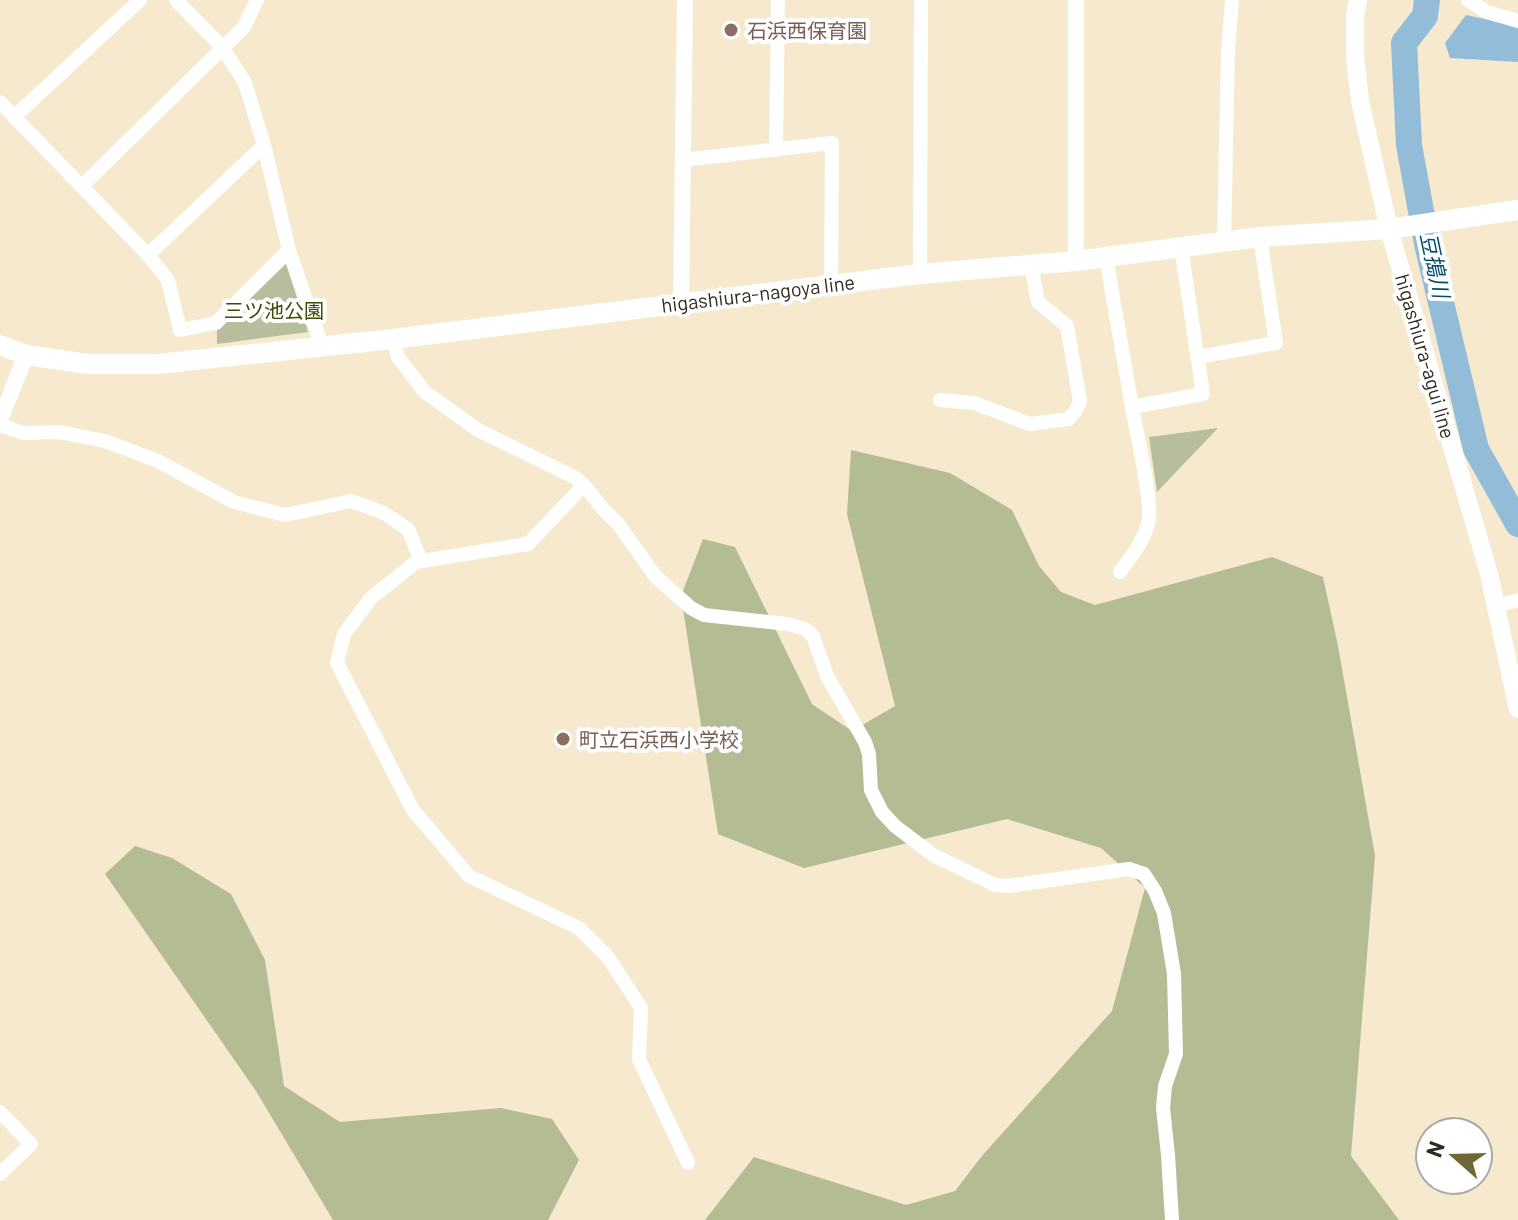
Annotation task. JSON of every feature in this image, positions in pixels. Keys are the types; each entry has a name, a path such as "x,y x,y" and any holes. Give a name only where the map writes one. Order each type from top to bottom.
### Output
{"main road":[{"name":"higashiura-agui line","path":"1358,0 1355,55 1360,101 1389,229 1489,574 1512,667 1518,709"},
{"name":"higashiura-nagoya line","path":"0,345 26,355 88,364 157,364 393,339 920,274 1076,261 1260,237 1389,229 1518,210"}],"street":[{"path":"14,117 140,0"},
{"path":"176,0 222,47 245,83 264,145 289,250 322,346"},
{"path":"82,186 244,27 257,0"},
{"path":"681,302 685,0"},
{"path":"776,150 778,0"},
{"path":"920,274 921,0"},
{"path":"1076,0 1076,261"},
{"path":"1224,241 1232,0"},
{"path":"1468,0 1487,12 1518,21"},
{"path":"0,102 148,255 168,280 180,330 216,323 289,250"},
{"path":"683,160 832,143 831,285"},
{"path":"148,255 264,145"},
{"path":"1198,357 1276,343 1260,237"},
{"path":"1132,407 1203,394 1181,247"},
{"path":"1106,257 1150,520 1135,553 1120,572"},
{"path":"940,400 974,403 1030,424 1069,419 1076,410 1080,401 1067,326 1038,302 1031,265"},
{"path":"393,339 398,357 425,392 478,430 574,477 584,485 619,525 655,576 691,608 704,615 788,624 805,629 813,636 827,676 865,742 869,754 871,790 882,812 933,855 995,885 1008,886 1129,869 1144,874 1164,913 1174,974 1176,1054 1165,1086 1163,1108 1172,1220"},
{"path":"26,355 0,422 23,433 59,432 105,441 158,461 234,502 285,515 351,501 382,512 408,529 421,561"},
{"path":"584,485 528,544 416,562 371,598 344,634 337,663 413,810 469,876 579,928 608,957 641,1008 639,1059 688,1163"},
{"path":"1495,606 1518,600"},
{"path":"0,1112 31,1144 0,1174"}],"green space":[{"name":"三ツ池公園","path":"286,264 308,332 217,344 217,329"},
{"path":"1218,428 1157,492 1149,437"},
{"path":"851,450 950,473 1012,510 1039,566 1061,592 1095,605 1272,557 1323,577 1375,856 1351,1156 1399,1220 705,1220 754,1157 906,1205 955,1191 981,1157 1112,1011 1145,888 1101,848 1007,819 804,868 718,834 681,596 703,539 735,547 812,704 852,731 895,706 847,514"},
{"path":"135,846 172,858 231,894 265,960 284,1086 340,1122 501,1108 552,1119 579,1160 548,1220 333,1220 256,1091 105,874"}],"water":[{"path":"1466,15 1518,26 1518,62 1450,58 1445,43"}],"waterway":[{"name":"豆搗川","path":"1427,0 1425,16 1404,43 1409,145 1427,244 1476,449 1518,524"}],"place":[{"name":"石浜西保育園","path":"731,30"},
{"name":"町立石浜西小学校","path":"563,739"}]}
